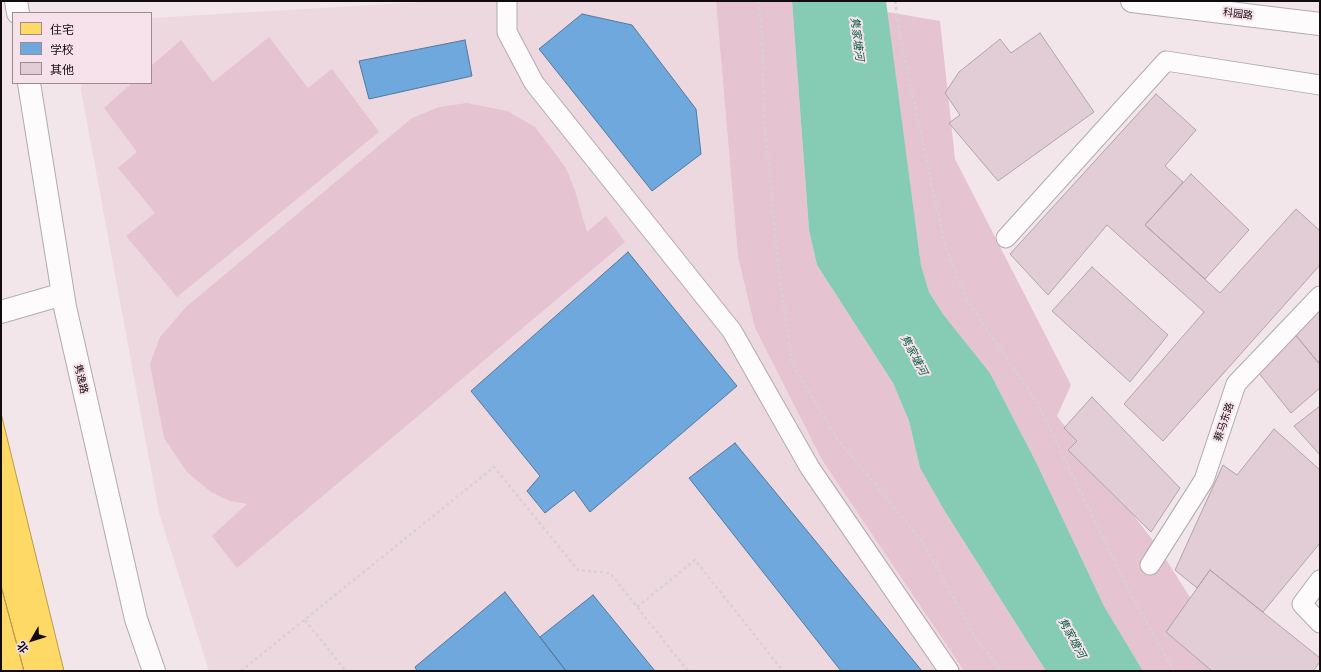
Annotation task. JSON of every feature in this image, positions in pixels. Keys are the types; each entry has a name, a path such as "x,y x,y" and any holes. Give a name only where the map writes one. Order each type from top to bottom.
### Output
{"street":[{"path":"16,1 18,12"},
{"name":"科园路","path":"1132,1 1320,24"},
{"name":"隽逸路","path":"29,84 63,294 136,619 154,671"},
{"path":"1,312 63,294"}],"lane":[{"path":"507,1 507,32 534,83 732,331 810,468 949,671"},
{"path":"1006,238 1166,61 1320,84"},
{"name":"蔡马东路","path":"1150,565 1204,480 1236,384 1320,296"},
{"path":"1320,580 1302,604 1320,623"}],"path":[{"path":"758,1 762,32 764,120 780,280 792,363 838,440 923,542 976,639 1002,671"},
{"path":"895,1 901,41 948,253 968,302 1037,402 1131,595 1174,671"},
{"path":"240,671 494,467 578,570 610,573 688,671"},
{"path":"637,607 695,560 783,671"},
{"path":"305,620 346,671"}],"shaded area":[{"path":"439,1 716,1 738,257 755,328 822,460 964,671 209,671 159,513 81,90 82,84 152,84 152,18"},
{"path":"716,1 792,1 809,230 817,265 893,383 909,421 920,468 944,510 1046,671 964,671 822,460 755,328 738,257"},
{"path":"887,12 940,21 955,159 1071,385 1057,416 1158,547 1207,624 1255,671 1143,671 1104,606 1036,462 990,373 943,314 929,292 921,265"},
{"path":"269,37 308,88 332,69 379,132 177,297 126,236 155,213 118,168 137,152 104,108 131,84 152,84 152,65 181,40 213,82"},
{"path":"467,103 507,111 535,127 566,168 575,191 587,232 606,216 625,242 237,568 212,536 247,504 230,501 211,492 187,472 164,438 150,364 160,337 186,307 412,118 439,107"}],"water":[{"name":"隽家塘河","path":"792,1 886,1 921,265 929,292 943,314 990,373 1036,462 1104,606 1143,671 1046,671 944,510 920,468 909,421 893,383 817,265 809,230"}],"building: 住宅":[{"path":"1,413 64,671 24,671 1,586"},
{"path":"1,586 24,671 1,671"}],"building: 学校":[{"path":"582,14 632,25 696,109 701,154 652,191 539,49"},
{"path":"465,40 472,76 369,99 359,61"},
{"path":"628,252 737,386 590,512 574,490 545,513 527,491 540,476 471,391"},
{"path":"735,443 922,671 841,671 689,478"},
{"path":"505,592 566,671 417,671 415,667"},
{"path":"593,595 655,671 566,671 540,637"}],"building: 其他":[{"path":"1040,33 1094,112 998,181 949,123 960,115 945,93 959,72 1000,39 1011,53"},
{"path":"1156,94 1196,130 1165,166 1183,182 1145,225 1220,293 1296,209 1320,231 1320,265 1163,441 1124,404 1204,312 1107,225 1048,295 1010,254"},
{"path":"1191,174 1249,230 1205,279 1145,225"},
{"path":"1092,267 1168,335 1130,382 1052,311"},
{"path":"1320,310 1320,360 1318,362 1294,333"},
{"path":"1294,333 1320,365 1320,388 1291,413 1254,367"},
{"path":"1092,397 1180,488 1151,532 1068,450 1077,441 1064,428"},
{"path":"1320,406 1320,455 1294,426"},
{"path":"1274,429 1320,470 1320,543 1263,612 1210,570 1197,588 1175,570 1223,465 1237,475"},
{"path":"1210,570 1320,658 1320,662 1313,671 1212,671 1166,632"}]}
